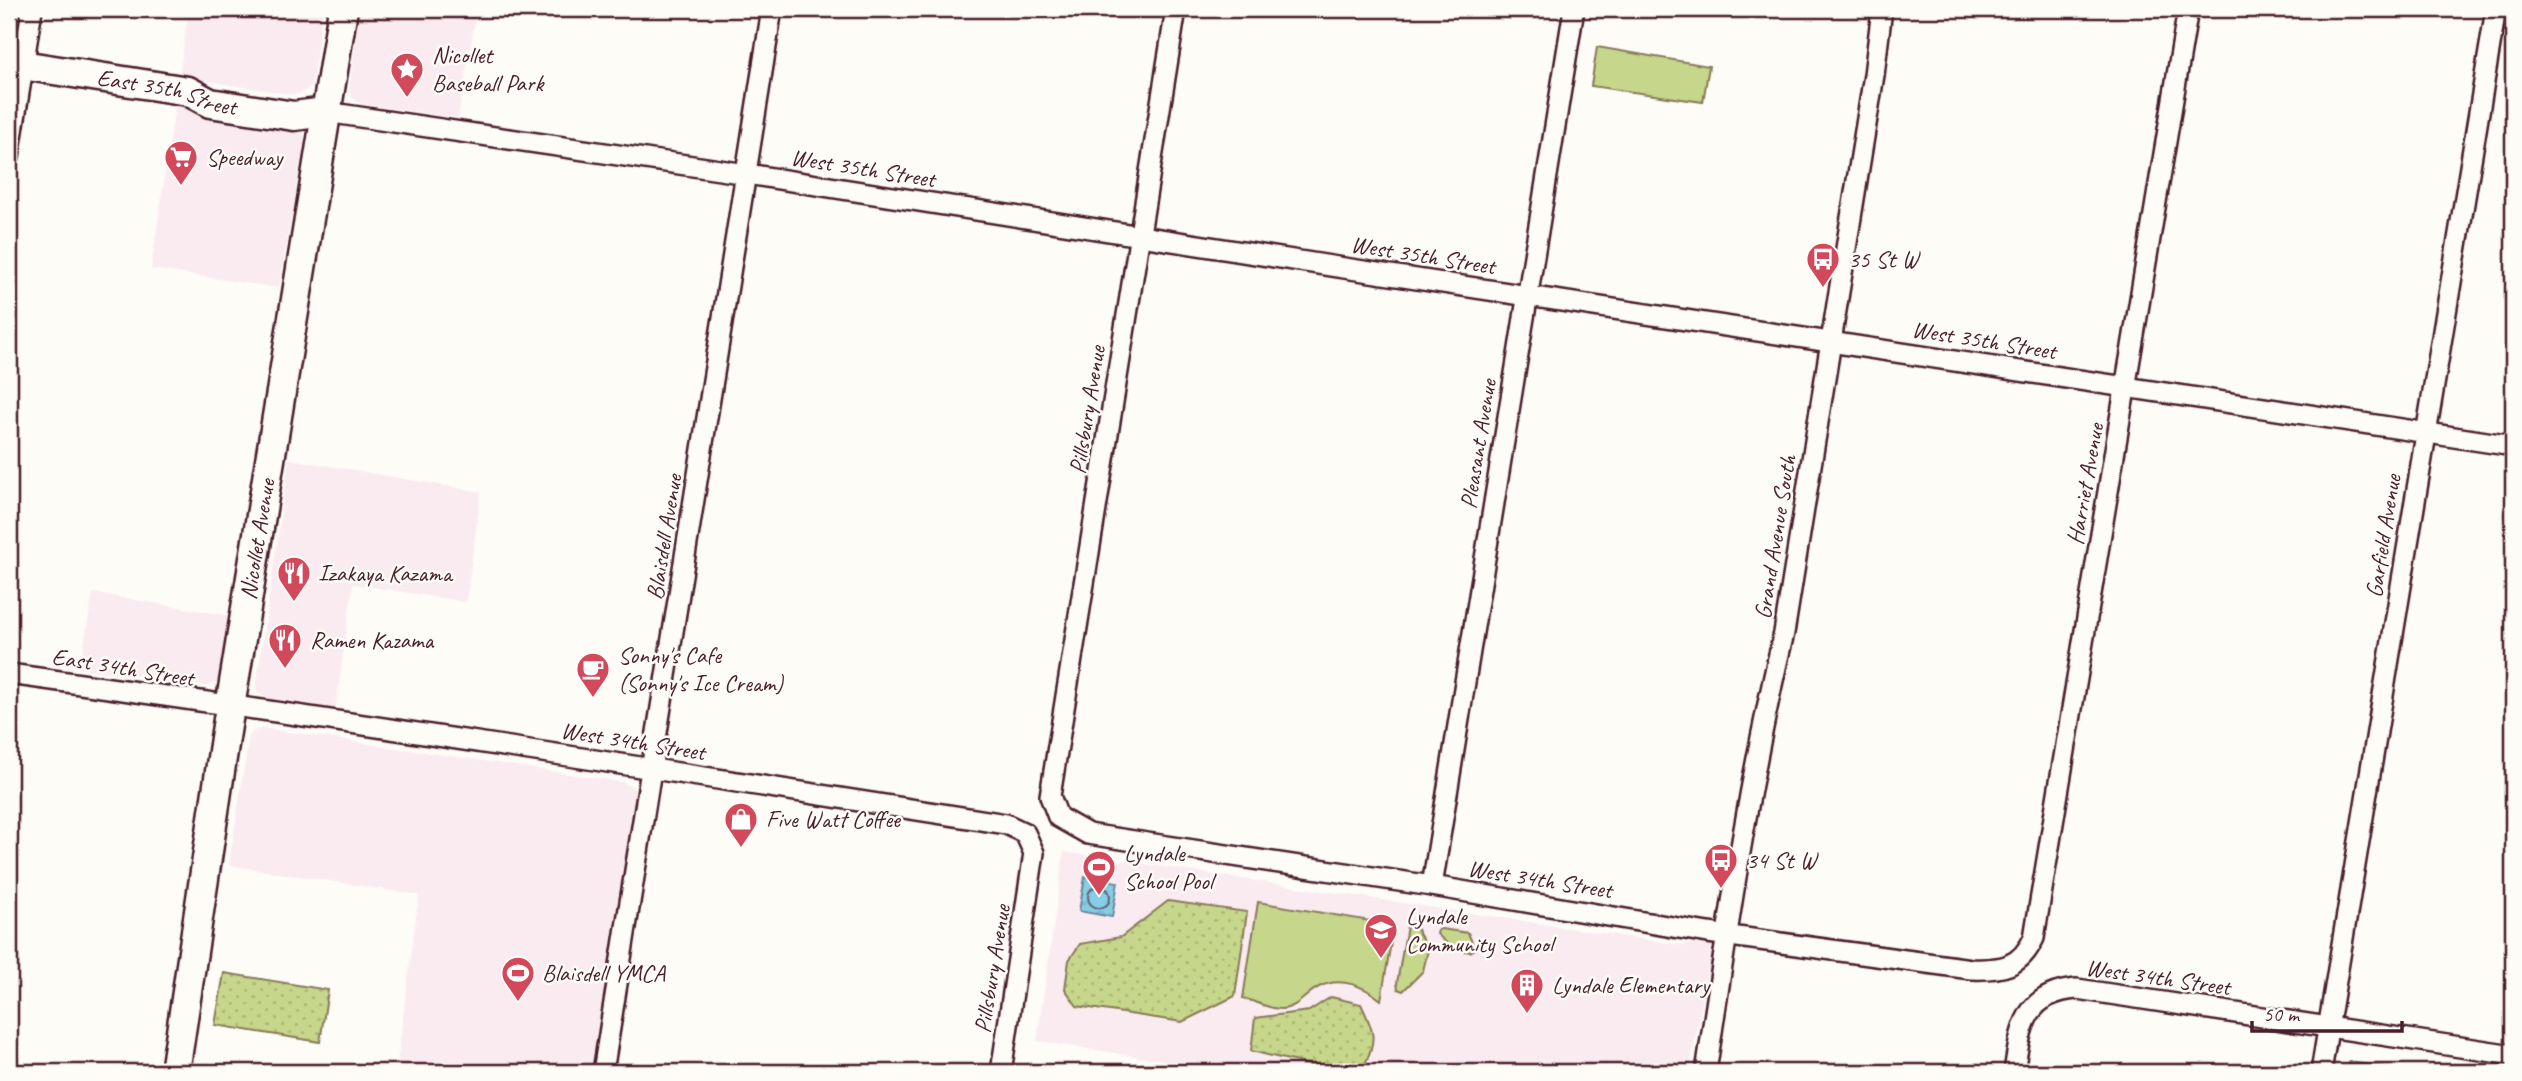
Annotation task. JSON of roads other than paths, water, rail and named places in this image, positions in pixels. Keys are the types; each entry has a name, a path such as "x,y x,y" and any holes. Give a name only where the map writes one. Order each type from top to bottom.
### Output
{"main road":[{"name":"Nicollet Avenue","path":"175,1072 230,707 343,9"},
{"name":"East 35th Street","path":"16,64 188,91 211,85 328,103"}],"street":[{"path":"9,157 16,64 32,9"},
{"name":"Blaisdell Avenue","path":"603,1072 772,9"},
{"name":"Pillsbury Avenue","path":"1058,817 1050,796 1176,9"},
{"name":"Pleasant Avenue","path":"1432,886 1574,9"},
{"name":"Grand Avenue South","path":"1706,1072 1771,685 1784,633 1874,75 1882,9"},
{"name":"Harriet Avenue","path":"2017,961 2028,952 2034,938 2188,9"},
{"name":"Garfield Avenue","path":"2320,1072 2496,9"},
{"name":"West 35th Street","path":"328,103 747,174 1140,236 2513,446"},
{"name":"East 34th Street","path":"9,674 230,707"},
{"name":"West 34th Street","path":"230,707 393,729 1006,824 1025,833"},
{"name":"West 34th Street","path":"1058,817 1088,834 1432,886 1727,935 1971,968 1995,970 2017,961"},
{"name":"Pillsbury Avenue","path":"1001,1072 1034,853 1025,833"},
{"name":"West 34th Street","path":"2014,1072 2020,1034 2029,1012 2046,996 2060,990 2077,989 2513,1055"}],"water":[{"name":"Lyndale School Pool","path":"1085,877 1118,882 1112,917 1079,911"}],"place":[{"name":"Nicollet Baseball Park","path":"407,99"},
{"name":"Speedway","path":"181,187"},
{"name":"35 St W","path":"1823,289"},
{"name":"Izakaya Kazama","path":"294,603"},
{"name":"Ramen Kazama","path":"285,670"},
{"name":"Sonny's Cafe (Sonny's Ice Cream)","path":"593,699"},
{"name":"Five Watt Coffee","path":"741,849"},
{"name":"34 St W","path":"1721,890"},
{"name":"Lyndale School Pool","path":"1099,897"},
{"name":"Lyndale Community School","path":"1381,960"},
{"name":"Blaisdell YMCA","path":"518,1003"},
{"name":"Lyndale Elementary","path":"1527,1015"}]}
